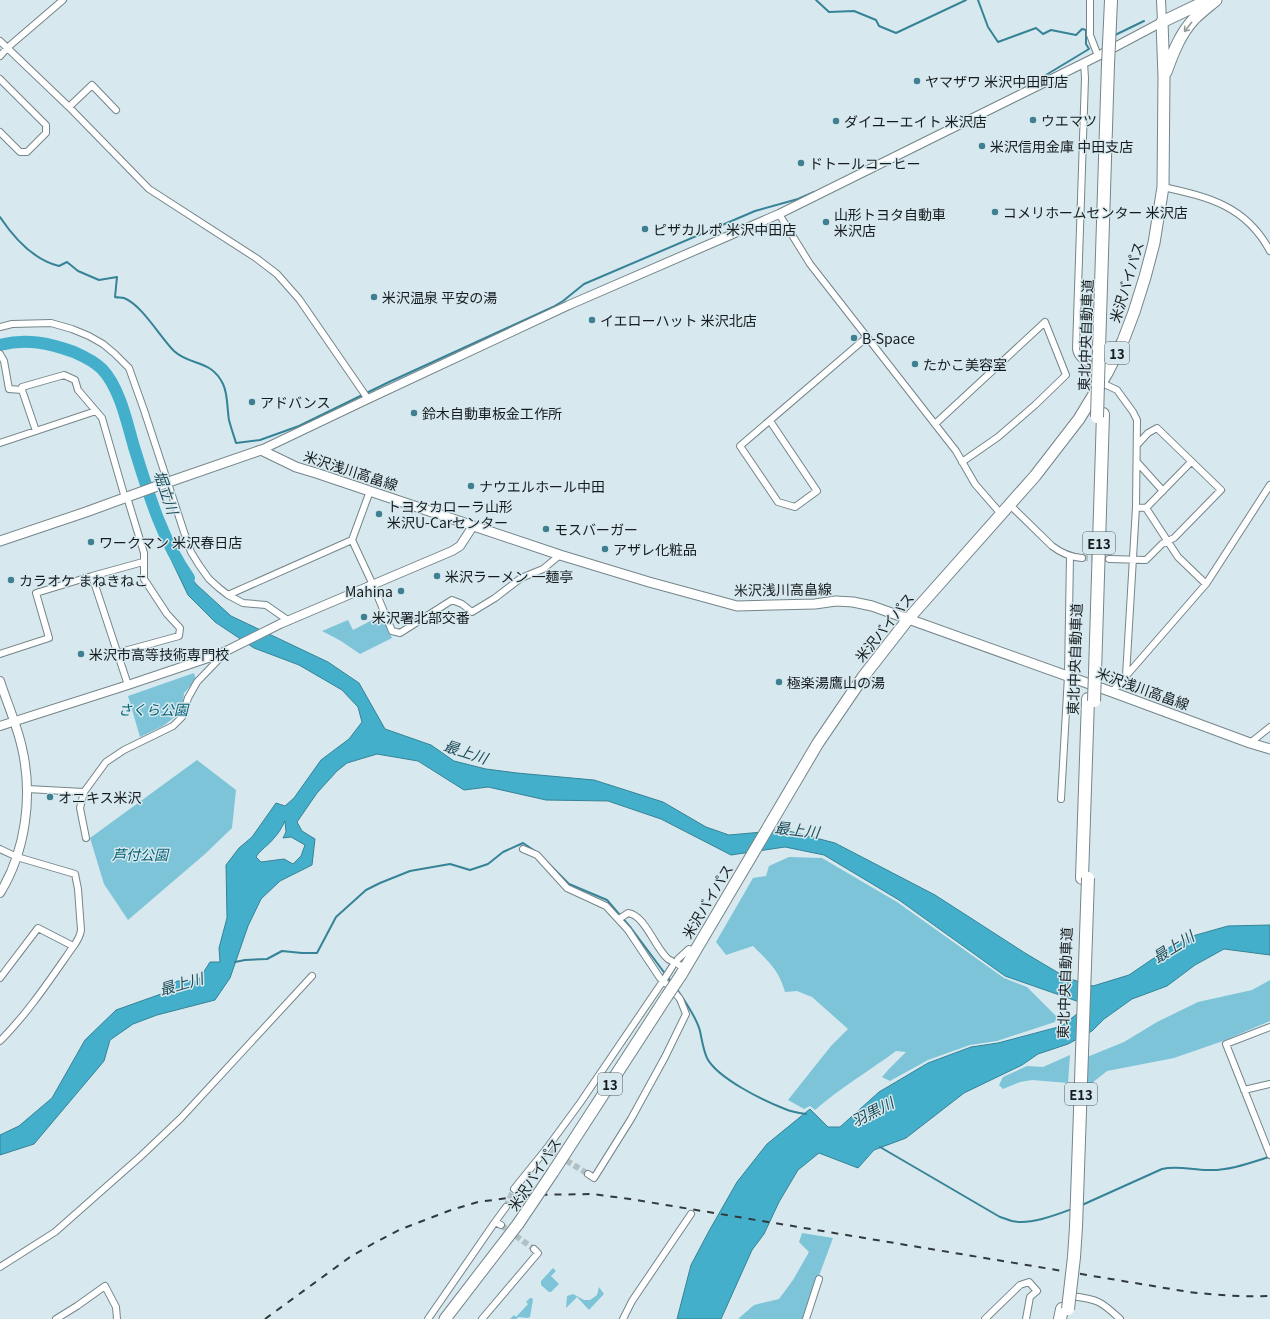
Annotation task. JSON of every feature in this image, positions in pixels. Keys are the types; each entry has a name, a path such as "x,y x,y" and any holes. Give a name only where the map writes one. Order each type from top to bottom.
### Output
{"highway":[{"name":"東北中央自動車道","path":"1064,1314 1074,1158 1085,878 1112,63 1113,23 1111,0"},
{"name":"東北中央自動車道","path":"1113,23 1117,0"},
{"path":"1162,22 1208,0"},
{"path":"1164,77 1175,48 1183,34 1195,19 1216,0"},
{"name":"米沢バイパス","path":"445,1319 518,1224 553,1172 670,992 681,967 696,948 818,743 874,662 909,618 1035,476 1079,419 1102,383 1126,334 1145,277 1154,243 1163,187 1164,77 1162,22"}],"main road":[{"path":"0,541 261,450"},
{"name":"米沢浅川高畠線","path":"261,450 296,467 473,526 649,582 737,606 846,602 872,606 909,618 1270,749"}],"street":[{"path":"0,56 7,48 63,0"},
{"path":"1090,0 1090,35 1098,56"},
{"path":"261,450 570,305 779,214 1084,64 1162,22 1161,0"},
{"path":"0,41 69,107 149,189 256,258 277,274 299,299 368,399"},
{"path":"1084,64 1085,78 1076,349 1077,353 1082,359 1107,373"},
{"path":"0,79 46,124 46,133 27,152 20,152 0,132"},
{"path":"69,107 92,85 116,110"},
{"path":"1163,187 1201,196 1221,203 1237,213 1250,224 1265,242 1270,251"},
{"path":"779,214 810,264 956,451 975,484 1001,514"},
{"path":"935,424 1045,322 1066,374 1035,405 998,437 962,462"},
{"path":"0,327 12,324 51,323 72,329 103,344 129,368 164,483 191,552 199,565 209,579 228,595 243,603 266,605 289,621"},
{"path":"770,421 817,491 794,507 778,502 740,446 867,337"},
{"path":"0,354 9,389 22,390"},
{"path":"22,390 22,387 64,375 75,380 78,390 102,418 144,553 144,578 167,614 180,628 179,636 117,653"},
{"path":"1102,383 1117,390 1136,417 1136,507 1126,676"},
{"path":"22,390 36,431"},
{"path":"0,443 96,411"},
{"path":"1109,559 1146,560 1162,544 1174,538 1221,490 1157,428 1148,433 1137,445"},
{"path":"1136,462 1163,491"},
{"path":"1146,508 1191,462"},
{"path":"1112,692 1206,584 1270,485"},
{"path":"370,491 352,540 392,631 400,633 452,600 462,604 472,612 495,598 522,578 543,569 560,554"},
{"path":"1010,505 1052,546 1070,556 1082,558"},
{"path":"1136,507 1146,508"},
{"path":"1146,508 1178,557 1206,584"},
{"path":"0,726 220,654 280,624 452,551 460,546 473,526"},
{"path":"228,595 352,540"},
{"path":"1061,800 1068,676 1070,556"},
{"path":"0,654 49,638 36,593 143,562"},
{"path":"92,576 128,685"},
{"path":"86,838 80,808 84,792 106,762 124,750 173,726 182,717 188,698 198,682 222,656 220,654"},
{"path":"0,680 22,747 27,789 26,817 17,857 0,893"},
{"path":"1250,743 1270,727"},
{"path":"27,789 84,792"},
{"path":"0,849 17,857 75,874 78,889 81,930 81,937 73,946 43,990 0,1041"},
{"path":"523,849 537,855 567,888 602,903 621,917 660,978 664,979 670,992 680,999 686,1014 665,1057 631,1118 594,1178 588,1174"},
{"path":"621,917 628,913 633,914 644,924 649,934 668,958 681,967"},
{"path":"0,978 38,928 73,946"},
{"path":"514,1189 549,1149 671,969"},
{"path":"0,1266 55,1232 141,1156 181,1118 312,976"},
{"path":"1270,1027 1226,1044 1270,1155"},
{"path":"1244,1090 1270,1084"},
{"path":"428,1319 498,1223 506,1207"},
{"path":"623,1319 632,1301 691,1214"},
{"path":"482,1319 538,1253 534,1249"},
{"path":"806,1319 819,1279"},
{"path":"985,1319 1020,1285 1029,1282 1037,1291 1030,1297 1026,1319"},
{"path":"56,1319 105,1286 116,1308 117,1319"},
{"path":"1071,1296 1099,1301 1112,1316 1120,1319"}],"green space":[{"path":"382,615 392,638 360,654 341,641 322,631 348,620 353,630"},
{"name":"さくら公園","path":"194,673 196,680 184,693 183,704 179,714 163,726 140,737 128,696"},
{"name":"芦付公園","path":"197,760 236,790 232,828 205,854 128,920 104,884 90,838"},
{"path":"789,857 822,858 897,902 1004,978 1027,987 1057,1017 1055,1022 997,1041 970,1045 928,1060 890,1081 882,1077 906,1052 896,1051 844,1087 815,1110 810,1106 804,1109 788,1100 831,1046 848,1029 812,997 797,991 785,992 783,984 776,972 769,962 753,946 726,955 716,942 753,878 766,876 769,866"},
{"path":"1270,980 1270,1021 1223,1041 1174,1058 1107,1071 1092,1083 1085,1083 1087,1057 1124,1042 1157,1022 1198,1002 1252,990"},
{"path":"1070,1055 1068,1083 1032,1080 1020,1082 1003,1089 999,1085 1003,1077 1027,1066 1043,1067"},
{"path":"802,1233 833,1238 803,1319 738,1319 754,1305 779,1299 793,1280 809,1252 799,1242"},
{"path":"553,1268 556,1271 551,1276 559,1284 551,1292 549,1292 541,1285 541,1281"},
{"path":"599,1287 604,1294 589,1310 577,1297 566,1308 567,1296 573,1294 584,1300 590,1300 597,1295"},
{"path":"530,1298 533,1300 530,1317 510,1319 514,1315 516,1317 528,1304 526,1302"}],"water":[{"path":"166,549 197,585 231,616 328,662 359,683 385,729 431,745 454,761 486,769 594,780 663,802 706,827 729,835 785,830 835,843 935,895 1067,978 1093,986 1129,975 1173,945 1196,935 1228,926 1270,925 1270,955 1224,949 1195,965 1167,986 1132,999 1104,1019 1092,1031 1068,1044 1038,1054 1022,1065 964,1093 906,1138 874,1150 858,1168 819,1153 798,1170 779,1202 764,1234 752,1250 721,1319 677,1319 691,1265 737,1182 767,1144 810,1109 828,1127 840,1127 879,1092 928,1063 971,1047 998,1043 1062,1026 1088,1005 1005,976 899,900 824,855 785,847 731,855 661,819 608,801 546,800 488,787 464,790 418,761 377,754 347,763 337,771 317,793 297,822 302,831 315,839 312,865 280,881 261,899 248,926 230,978 215,1000 157,1015 133,1024 110,1040 104,1061 34,1144 0,1155 0,1135 19,1126 52,1098 85,1040 116,1010 161,994 177,981 198,981 210,962 220,962 219,948 227,918 226,865 239,848 252,837 276,803 285,806 294,798 321,760 349,739 362,722 358,707 342,690 299,665 254,648 215,622 188,595","holes":["285,821 286,832 283,838 291,837 305,845 301,856 293,864 284,859 261,862 256,857 270,843 282,828"]}],"waterway":[{"path":"816,0 829,12 854,11 876,20 879,26 896,33 966,0"},
{"path":"978,0 988,27 998,42 1036,28 1043,34 1051,30 1076,35 1082,29 1086,30 1086,44 1089,49 1026,87"},
{"path":"1113,36 1144,21"},
{"path":"0,217 18,240 41,259 59,266 67,262 78,271 99,280 117,277 115,297 124,298 137,307 174,351 180,356 213,370 218,376 225,388 229,420 236,443 260,440 299,426 389,382 553,307 584,284 755,211 798,199 814,192"},
{"name":"堀立川","path":"0,345 19,342 37,342 56,346 85,357 102,369 114,386 122,406 145,481 163,532 179,563 189,578"},
{"path":"235,962 267,959 282,951 317,953 336,917 366,890 410,871 450,864 470,870 488,864 503,852 523,843 535,851"},
{"path":"547,862 569,884 607,900 631,928 672,983"},
{"path":"676,988 696,1021 707,1058 712,1066 731,1081 754,1095 788,1110 806,1114"},
{"path":"880,1147 1000,1217 1010,1221 1035,1221 1072,1209"},
{"path":"1082,1205 1162,1169 1173,1167 1216,1170 1239,1166 1269,1157"}],"tunnel":[{"path":"1082,558 1109,559"},
{"path":"551,1151 588,1174"},
{"path":"506,1207 514,1189"},
{"path":"501,1225 534,1249"}],"railway":[{"path":"265,1319 350,1257 399,1230 451,1210 478,1202 530,1195 592,1194 630,1199 1189,1292 1230,1296 1270,1296"}],"place":[{"name":"ヤマザワ 米沢中田町店","path":"917,81"},
{"name":"ウエマツ","path":"1033,120"},
{"name":"ダイユーエイト 米沢店","path":"836,121"},
{"name":"米沢信用金庫 中田支店","path":"982,146"},
{"name":"ドトールコーヒー","path":"801,163"},
{"name":"コメリホームセンター 米沢店","path":"995,212"},
{"name":"山形トヨタ自動車 米沢店","path":"826,222"},
{"name":"ピザカルポ 米沢中田店","path":"645,229"},
{"name":"米沢温泉 平安の湯","path":"374,297"},
{"name":"イエローハット 米沢北店","path":"592,320"},
{"name":"B-Space","path":"854,338"},
{"name":"たかこ美容室","path":"915,364"},
{"name":"アドバンス","path":"252,402"},
{"name":"鈴木自動車板金工作所","path":"414,413"},
{"name":"ナウエルホール中田","path":"471,486"},
{"name":"トヨタカローラ山形 米沢U-Carセンター","path":"379,514"},
{"name":"モスバーガー","path":"546,529"},
{"name":"ワークマン 米沢春日店","path":"91,542"},
{"name":"アザレ化粧品","path":"605,549"},
{"name":"米沢ラーメン 一麺亭","path":"437,576"},
{"name":"カラオケ まねきねこ","path":"11,580"},
{"name":"Mahina","path":"401,591"},
{"name":"米沢署北部交番","path":"364,617"},
{"name":"米沢市高等技術専門校","path":"81,654"},
{"name":"極楽湯鷹山の湯","path":"779,682"},
{"name":"オニキス米沢","path":"50,797"}],"water label":[{"name":"最上川","path":"466,751"},
{"name":"最上川","path":"797,829"},
{"name":"最上川","path":"1173,946"},
{"name":"最上川","path":"181,983"},
{"name":"羽黒川","path":"872,1111"}]}
